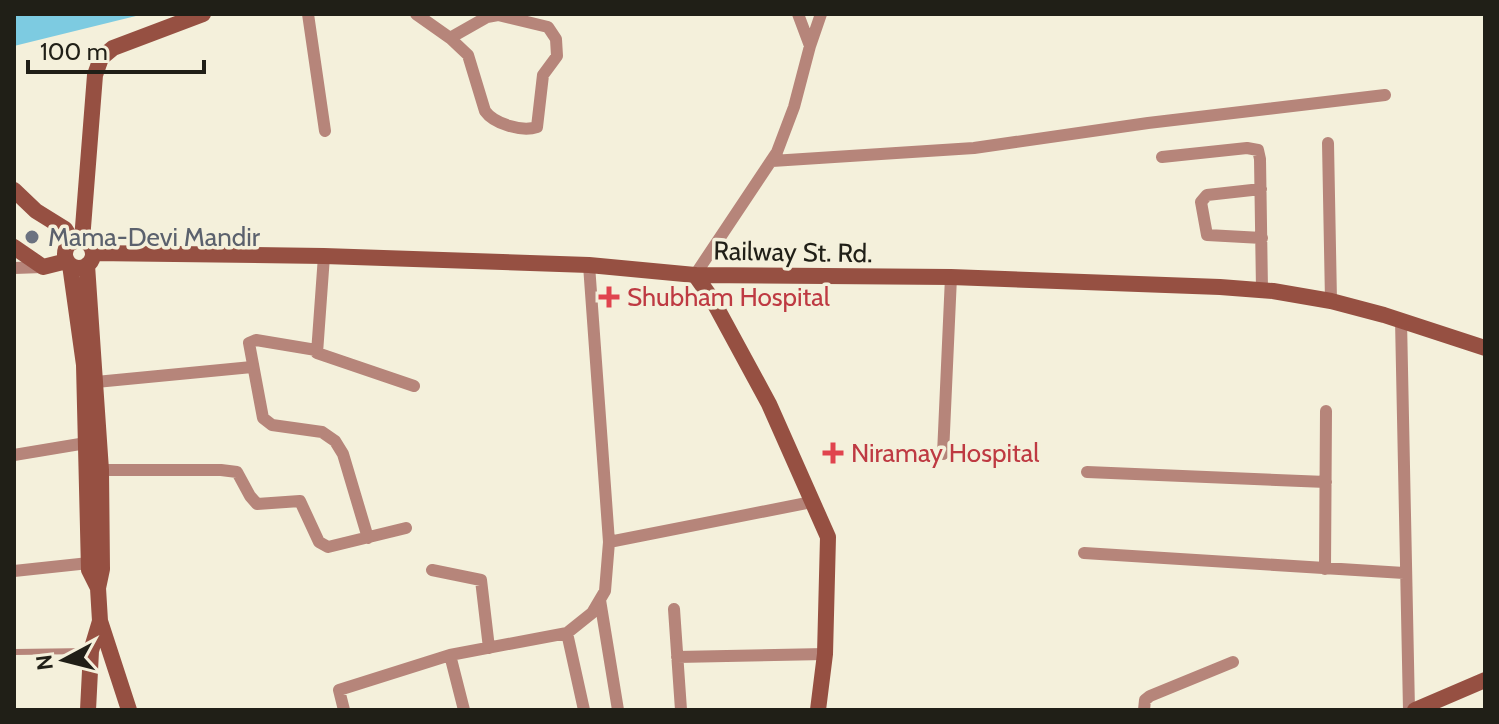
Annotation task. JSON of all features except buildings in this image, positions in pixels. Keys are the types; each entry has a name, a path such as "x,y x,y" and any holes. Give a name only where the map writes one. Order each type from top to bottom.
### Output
{"street":[{"path":"98,588 89,570 84,365 71,258 98,65 106,52 113,48 203,14"},
{"path":"308,14 325,131"},
{"path":"416,14 468,55 489,117 528,130 537,127 543,75 557,56 556,39 548,27 498,15 487,17 450,38"},
{"path":"798,14 810,46"},
{"path":"818,710 825,654 828,537 769,404 712,299 695,275 772,161 794,107 821,14"},
{"path":"772,161 974,148 1148,123 1385,95"},
{"path":"1328,143 1331,301"},
{"path":"1162,157 1255,148 1260,155 1262,290"},
{"path":"1261,189 1207,195 1201,202 1207,235 1262,238"},
{"path":"14,190 36,211 65,229 96,382 101,470 100,621 129,710"},
{"path":"14,247 71,258"},
{"path":"324,256 318,355 414,386"},
{"name":"Railway St. Rd.","path":"71,258 324,256 589,265 695,275 951,277 1262,290 1331,301 1485,348"},
{"path":"14,268 71,258"},
{"path":"344,710 339,690 450,655 567,633 592,613 605,591 609,542 589,265"},
{"path":"943,454 951,277"},
{"path":"1401,320 1404,573 1412,710 1485,680"},
{"path":"316,350 251,341 252,367 263,418 267,422 322,432 340,446 368,538"},
{"path":"96,382 252,367"},
{"path":"1325,569 1326,411"},
{"path":"14,455 86,443"},
{"path":"101,470 237,472 257,504 300,501 323,545 334,547 406,528"},
{"path":"1087,472 1326,482"},
{"path":"609,542 812,502"},
{"path":"1084,553 1404,573"},
{"path":"14,571 89,563"},
{"path":"432,570 481,580 489,648"},
{"path":"600,600 618,710"},
{"path":"674,609 681,710"},
{"path":"88,710 91,651 100,621"},
{"path":"567,633 584,710"},
{"path":"677,657 825,654"},
{"path":"450,655 464,710"},
{"path":"1144,710 1147,698 1233,662"}],"lane":[{"path":"14,652 91,651"}],"water":[{"path":"14,14 144,14 14,46"}],"place":[{"name":"Mama-Devi Mandir","path":"32,237"},
{"name":"Shubham Hospital","path":"609,297"},
{"name":"Niramay Hospital","path":"833,453"}]}
